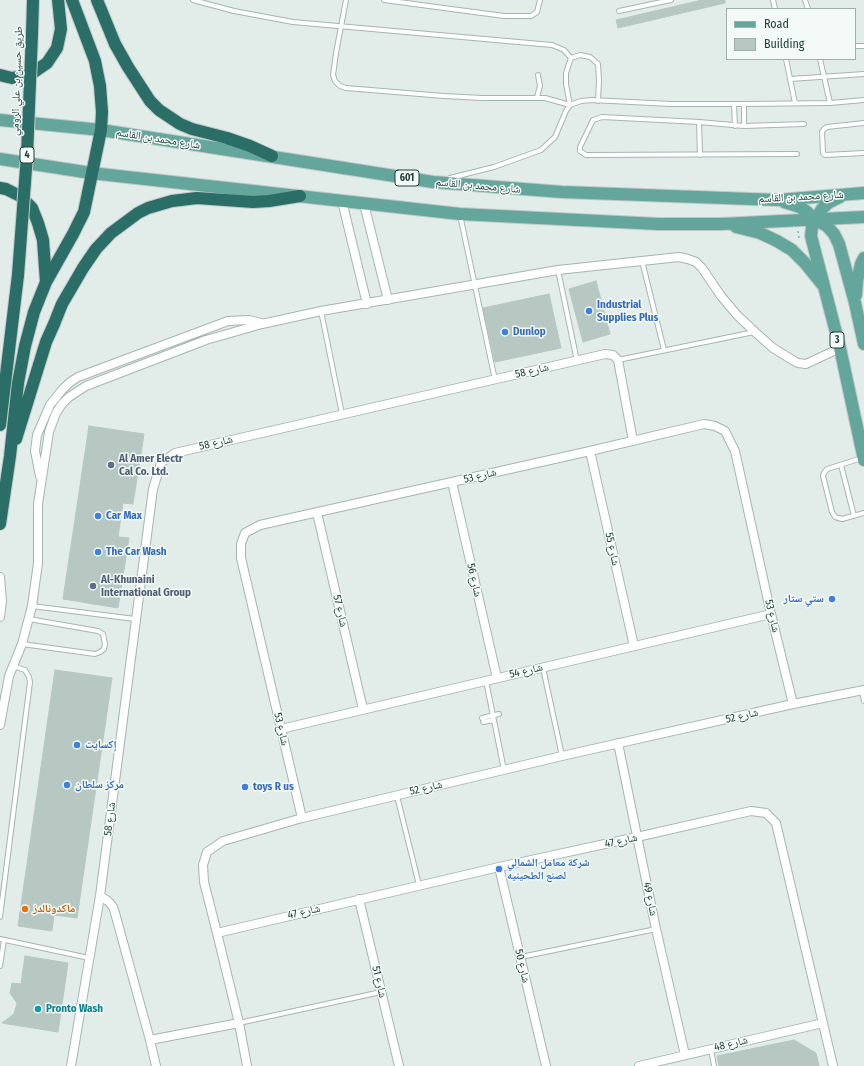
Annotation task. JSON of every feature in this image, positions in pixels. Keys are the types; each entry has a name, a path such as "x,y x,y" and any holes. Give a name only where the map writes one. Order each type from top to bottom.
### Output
{"highway":[{"name":"طريق حسين بن علي الرومي","path":"0,426 18,275 27,162 33,0"},
{"path":"0,75 12,78 31,74 47,64 57,48 61,29 58,0"},
{"path":"0,524 10,456 18,383 25,346 34,312 46,282 84,212 101,130 102,112 99,80 95,61 72,0"},
{"path":"97,0 112,37 128,67 150,101 159,110 169,118 192,129 227,138 272,156"},
{"path":"0,188 6,189 20,196 32,208 43,240 46,282"},
{"path":"10,456 23,419 46,342 54,324 83,268 96,249 111,232 138,213 148,208 172,201 197,198 253,202 300,196"}],"main road":[{"name":"شارع محمد بن القاسم","path":"0,120 101,130 433,182 562,192 778,200 864,193"},
{"name":"شارع محمد بن القاسم","path":"0,159 91,173 460,214 658,224 722,224 864,217"},
{"path":"815,220 828,203 844,195"},
{"path":"778,200 800,207 815,220 827,226 834,234 839,244 855,303 864,344"},
{"name":"3","path":"815,220 812,227 811,236 840,348 864,459"},
{"path":"722,224 760,233 792,250 805,263 825,288"},
{"path":"855,303 857,281 864,258"}],"street":[{"path":"342,201 367,304"},
{"path":"364,204 388,300"},
{"path":"0,725 7,686 22,644 32,606 38,563 37,520 41,479 52,422 62,404 77,391 96,381 206,340 262,324 320,312 558,270 679,257 696,262 737,315 773,348 794,361 802,364 811,363 840,348"},
{"path":"41,479 35,451 37,435 50,405 69,383 78,377 228,321 249,320 262,324"},
{"name":"شارع 58","path":"71,1066 100,896 153,489 161,462 176,453 605,354 613,355 618,360"},
{"path":"618,360 633,441"},
{"name":"شارع 53","path":"302,818 241,558 241,544 245,533 260,525 704,424 715,426 725,431 735,451 771,614 793,704"},
{"name":"شارع 55","path":"590,451 634,646"},
{"name":"شارع 56","path":"452,482 497,678"},
{"name":"شارع 57","path":"317,513 363,709"},
{"path":"0,577 2,601 0,617"},
{"name":"شارع 54","path":"281,728 771,614"},
{"name":"شارع 52","path":"247,1066 239,1023 218,933 204,882 203,865 207,852 222,841 302,818 562,756 793,704 863,690"},
{"name":"شارع 49","path":"618,743 656,929 685,1055"},
{"name":"شارع 47","path":"218,933 419,885 637,838 751,811 766,812 776,823 833,1066"},
{"name":"شارع 50","path":"499,867 546,1066"},
{"path":"100,896 113,906 156,1066"},
{"name":"شارع 51","path":"359,899 399,1066"},
{"path":"150,1040 239,1023"},
{"name":"شارع 48","path":"639,1066 823,1023"}],"lane":[{"path":"193,0 234,11 306,23 552,45 564,50 571,58"},
{"path":"346,0 333,75 335,81 343,87 482,98 537,97 553,99 570,105 587,100 672,104 795,104 864,100"},
{"path":"384,0 504,16 531,16 537,12 540,0"},
{"path":"619,11 671,0"},
{"path":"571,58 586,55 598,64 598,101"},
{"path":"433,182 494,167 541,150 555,137 570,105 566,84 566,73 571,58"},
{"path":"786,60 795,104"},
{"path":"820,60 830,103"},
{"path":"790,79 864,74"},
{"path":"537,97 540,86 538,75"},
{"path":"734,104 735,126"},
{"path":"744,104 744,126"},
{"path":"797,154 586,155 580,151 580,147 593,120 602,117 699,122 735,126 804,124"},
{"path":"699,122 700,155"},
{"path":"864,124 827,127 822,132 823,153 825,155 864,153"},
{"path":"460,214 495,380"},
{"path":"642,261 664,350"},
{"path":"558,270 577,361"},
{"path":"320,312 342,414"},
{"path":"618,360 755,332"},
{"path":"864,459 827,469 823,476 832,512 835,517 854,516 864,513"},
{"path":"841,465 854,516"},
{"path":"32,606 135,619"},
{"path":"22,644 95,654 104,649 105,639 103,634 98,631 29,619"},
{"path":"0,917 30,682 29,677 24,670 13,666"},
{"path":"543,667 562,756"},
{"path":"485,681 504,770"},
{"path":"863,690 864,701"},
{"path":"483,720 493,718 499,714"},
{"path":"397,795 419,885"},
{"path":"520,957 656,929"},
{"path":"0,966 2,939 89,958"},
{"path":"239,1023 381,992"},
{"path":"711,1049 714,1066"}],"building":[{"path":"702,0 725,0 725,3 618,28 616,20"},
{"name":"Industrial Supplies Plus","path":"596,281 610,334 583,342 569,289"},
{"path":"549,294 561,348 495,362 483,308"},
{"path":"89,426 144,434 133,504 123,503 118,537 129,538 118,608 63,599"},
{"path":"55,670 112,678 77,918 54,915 52,931 18,926"},
{"name":"Pronto Wash","path":"25,956 68,963 58,1032 2,1023 14,1014 17,1003 10,993 12,983 21,984"},
{"path":"794,1040 816,1053 819,1066 719,1066 717,1056"}],"place":[{"name":"Industrial Supplies Plus","path":"589,311"},
{"name":"Dunlop","path":"505,332"},
{"name":"Al Amer Electr Cal Co. Ltd.","path":"111,465"},
{"name":"Car Max","path":"98,516"},
{"name":"The Car Wash","path":"98,552"},
{"name":"Al-Khunaini International Group","path":"93,586"},
{"name":"ستي ستار","path":"832,599"},
{"name":"إكسايت","path":"77,745"},
{"name":"مركز سلطان","path":"67,785"},
{"name":"toys R us","path":"245,787"},
{"name":"شركة معامل الشمالي لصنع الطحينيه","path":"499,869"},
{"name":"ماكدونالدز","path":"25,909"},
{"name":"Pronto Wash","path":"38,1009"}]}
